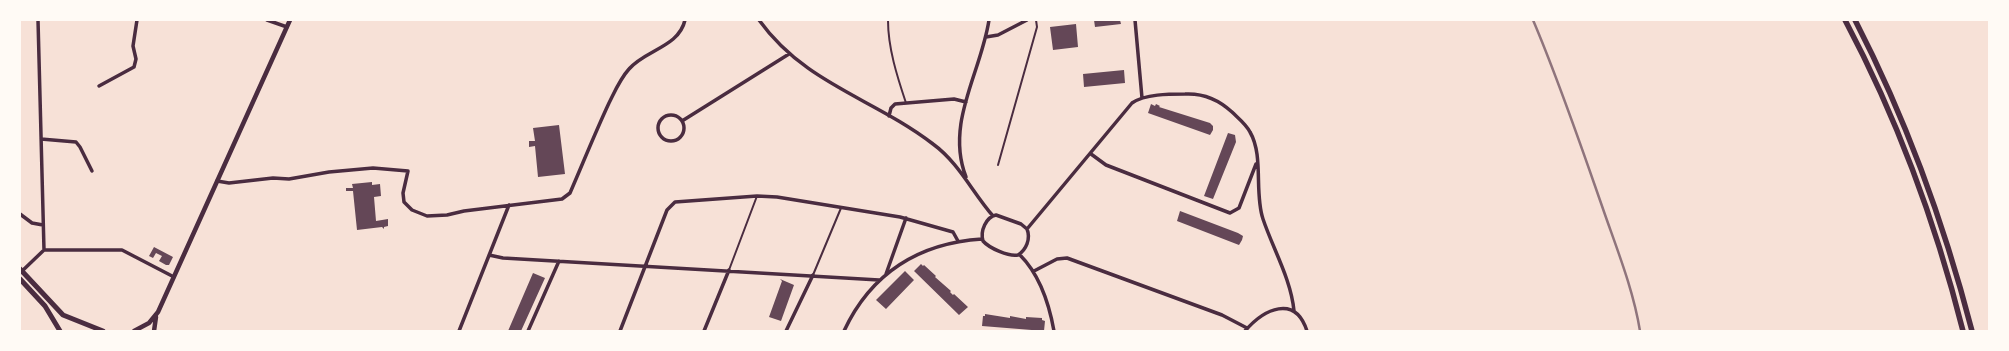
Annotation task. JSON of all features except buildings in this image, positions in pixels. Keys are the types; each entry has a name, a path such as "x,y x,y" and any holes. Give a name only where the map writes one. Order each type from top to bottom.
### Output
{"main road":[{"path":"1845,20 1896,129 1929,216 1963,331"},
{"path":"1855,20 1890,93 1932,198 1972,331"},
{"path":"21,271 63,315 103,331"},
{"path":"20,278 45,306 60,331"}],"street":[{"path":"38,20 44,250"},
{"path":"99,86 134,67 136,59 134,44 137,20"},
{"path":"267,20 287,27"},
{"path":"154,331 158,312 290,20"},
{"path":"217,181 227,183 274,178 289,179 336,171 389,168 408,171 403,192 404,202 410,209 424,216 447,215 464,210 557,200 566,197 571,190 594,135 624,75 635,63 676,37 682,30 685,20"},
{"path":"759,20 789,54 827,82 916,131 938,148 956,165 969,185 993,216"},
{"path":"969,185 958,146 960,128 966,102 986,37 988,20"},
{"path":"986,37 998,35 1027,20"},
{"path":"1135,20 1142,98"},
{"path":"682,121 789,54"},
{"path":"1028,229 1021,224 1003,216 993,216 987,222 982,233 982,239 989,246 1012,255 1020,254 1024,250 1028,239 1028,229 1091,154 1123,112 1132,104 1142,98 1182,94 1209,96 1230,110 1246,126 1253,140 1262,215 1292,296 1294,311"},
{"path":"890,116 893,104 954,99 966,102"},
{"path":"674,116 682,121 684,131 679,139 669,141 660,134 659,125 665,117 674,116"},
{"path":"41,139 76,142 92,172"},
{"path":"1091,154 1106,165 1226,212 1232,213 1239,208 1256,163"},
{"path":"620,331 667,210 673,202 757,196 777,197 841,206 906,218 951,231 955,234 958,241"},
{"path":"459,331 509,205"},
{"path":"20,214 32,223 43,225"},
{"path":"885,274 906,218"},
{"path":"844,331 861,301 885,274 916,255 937,246 958,241 982,239"},
{"path":"21,271 44,250 122,250 174,277"},
{"path":"1020,254 1034,271 1048,306 1054,331"},
{"path":"489,255 503,258 729,270 879,280"},
{"path":"1034,271 1057,259 1067,258 1222,315 1246,330 1262,316 1285,308 1294,311 1302,319 1307,331"},
{"path":"528,331 559,261"},
{"path":"704,331 729,270"},
{"path":"786,331 813,275"},
{"path":"134,331 149,323 158,312"}],"lane":[{"path":"888,20 894,62 906,103"},
{"path":"998,165 1037,27 1036,20"},
{"path":"729,270 757,196"},
{"path":"813,275 841,206"}],"railway":[{"path":"1533,20 1569,112 1629,283 1640,331"}]}
